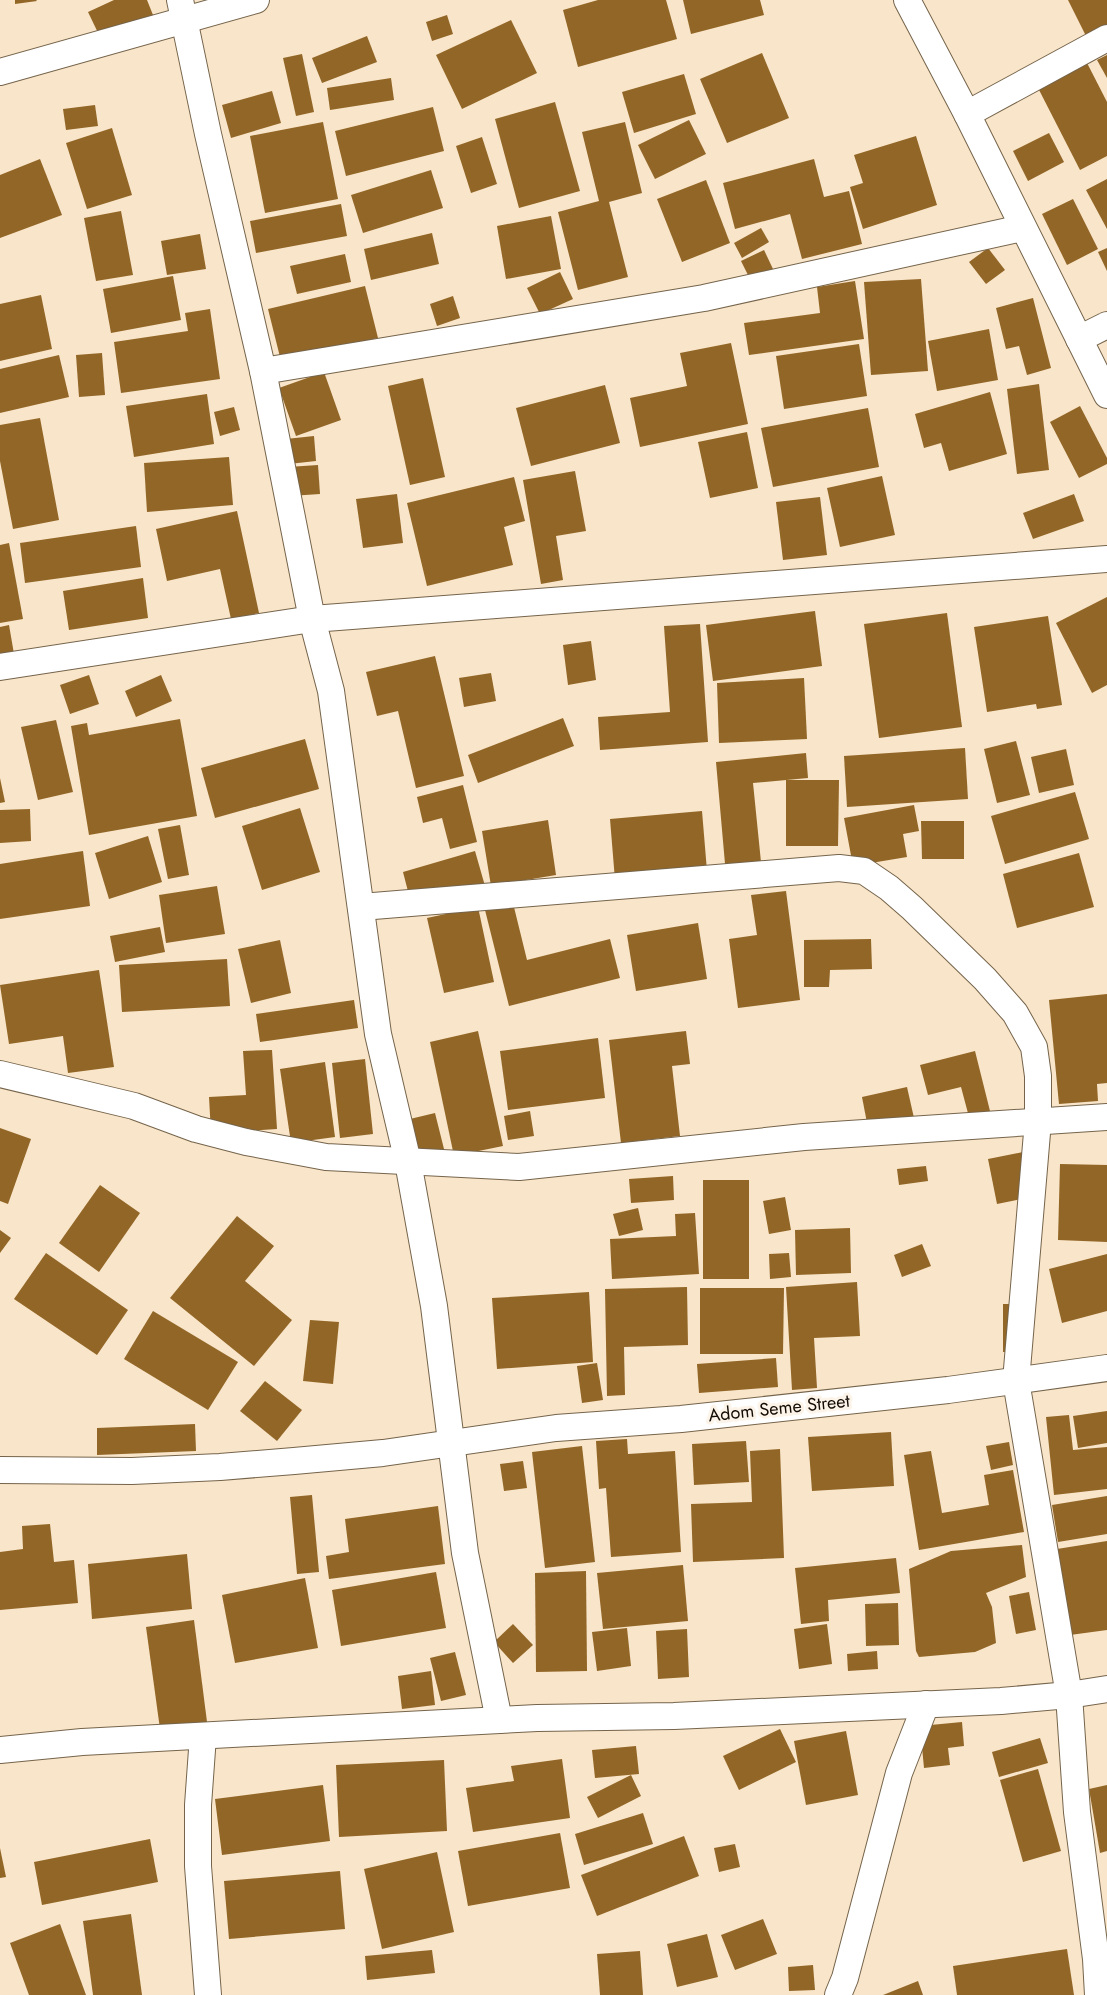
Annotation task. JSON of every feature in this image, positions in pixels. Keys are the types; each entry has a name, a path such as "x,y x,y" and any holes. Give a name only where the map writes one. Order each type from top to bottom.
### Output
{"street":[{"path":"0,72 183,10 256,0"},
{"path":"907,0 967,114 1107,395"},
{"path":"183,10 208,134 263,371 312,619 331,691 378,1034 408,1162 434,1306 465,1553 499,1720"},
{"path":"967,114 1107,38"},
{"path":"263,371 705,298 1022,228"},
{"path":"1079,339 1107,325"},
{"path":"0,667 312,619 1107,559"},
{"path":"362,907 839,868 864,871 912,908 985,979 1015,1013 1034,1047 1038,1076 1038,1121 1016,1381 1069,1695 1077,1812 1096,1959 1098,1995"},
{"path":"0,1074 134,1106 196,1129 246,1142 326,1157 519,1167 804,1137 1107,1117"},
{"name":"Adom Seme Street","path":"0,1470 132,1471 220,1467 383,1453 556,1428 681,1419 936,1392 1107,1368"},
{"path":"0,1750 82,1742 499,1720 674,1716 926,1704 1069,1695 1107,1689"},
{"path":"838,1995 845,1978 899,1773 926,1704"},
{"path":"203,1736 198,1805 198,1866 208,1995"}],"building":[{"path":"15,0 36,0 37,1 15,4"},
{"path":"114,0 147,0 153,15 101,39 88,12"},
{"path":"598,0 666,0 677,39 578,67 563,10"},
{"path":"683,0 760,0 764,15 691,34"},
{"path":"1068,0 1107,0 1107,25 1086,36"},
{"path":"447,15 453,34 432,41 426,22"},
{"path":"511,20 537,73 462,109 436,55"},
{"path":"367,36 377,62 322,83 312,58"},
{"path":"762,53 789,118 727,143 700,79"},
{"path":"302,54 314,112 296,116 283,58"},
{"path":"1107,55 1107,78 1097,60"},
{"path":"1085,59 1107,102 1107,156 1080,170 1036,84"},
{"path":"684,74 696,114 634,133 622,92"},
{"path":"391,78 394,100 330,110 327,88"},
{"path":"272,91 281,123 231,138 222,105"},
{"path":"555,102 580,191 519,208 495,119"},
{"path":"95,105 98,126 66,130 63,109"},
{"path":"433,107 444,151 346,176 335,131"},
{"path":"689,120 706,154 655,179 638,145"},
{"path":"323,122 338,199 265,213 250,136"},
{"path":"625,122 642,193 609,202 628,277 578,290 558,212 599,201 582,132"},
{"path":"112,128 132,195 87,209 66,143"},
{"path":"1049,133 1064,162 1028,181 1013,151"},
{"path":"916,136 937,205 863,229 850,187 863,183 854,155"},
{"path":"482,137 497,184 471,193 456,146"},
{"path":"40,159 62,215 0,238 0,175"},
{"path":"814,159 824,197 849,191 862,244 802,259 790,214 735,229 723,183"},
{"path":"431,170 443,208 363,233 351,195"},
{"path":"1107,179 1107,229 1086,190"},
{"path":"706,180 730,243 682,262 657,199"},
{"path":"1073,199 1098,249 1067,265 1042,214"},
{"path":"341,204 347,236 256,253 250,221"},
{"path":"121,211 133,275 96,281 84,218"},
{"path":"551,216 561,269 506,279 497,226"},
{"path":"761,228 769,242 742,258 734,243"},
{"path":"432,233 439,264 371,280 364,249"},
{"path":"200,234 206,269 167,275 161,241"},
{"path":"988,248 1005,270 986,284 969,262"},
{"path":"1107,248 1107,271 1098,252"},
{"path":"764,250 773,269 750,279 741,261"},
{"path":"345,254 351,282 297,294 290,266"},
{"path":"560,272 573,299 540,314 527,288"},
{"path":"173,276 181,320 111,333 103,289"},
{"path":"921,279 928,371 871,375 864,282"},
{"path":"855,281 864,339 749,355 744,323 820,313 817,287"},
{"path":"365,286 378,338 281,361 268,309"},
{"path":"41,295 52,349 0,361 0,304"},
{"path":"453,296 460,318 437,326 430,304"},
{"path":"1033,298 1051,368 1027,375 1019,346 1006,349 996,308"},
{"path":"210,309 220,379 121,393 114,342 188,331 185,313"},
{"path":"989,329 998,380 937,391 928,341"},
{"path":"731,343 748,424 640,447 630,398 687,386 680,353"},
{"path":"859,344 867,396 784,409 776,356"},
{"path":"102,353 105,395 79,397 76,355"},
{"path":"59,355 69,397 0,413 0,369"},
{"path":"324,372 341,420 296,436 279,388"},
{"path":"423,378 445,477 410,485 388,386"},
{"path":"1039,384 1049,470 1017,474 1007,389"},
{"path":"605,385 620,443 531,466 516,408"},
{"path":"990,392 1007,454 949,471 941,443 924,448 915,414"},
{"path":"207,394 214,444 134,457 126,406"},
{"path":"1080,406 1107,458 1107,464 1079,478 1050,422"},
{"path":"234,407 240,430 220,436 214,412"},
{"path":"868,408 879,467 773,487 761,428"},
{"path":"40,418 59,520 13,529 0,461 0,425"},
{"path":"747,432 758,488 710,498 698,442"},
{"path":"314,436 316,461 289,464 286,439"},
{"path":"229,457 233,505 147,512 144,463"},
{"path":"318,465 320,494 290,496 288,467"},
{"path":"575,471 586,531 556,536 563,580 541,584 523,480"},
{"path":"882,476 895,535 840,547 827,488"},
{"path":"514,477 525,521 504,527 513,565 427,586 407,503"},
{"path":"397,494 403,543 363,548 356,499"},
{"path":"1074,494 1084,521 1033,539 1023,513"},
{"path":"820,497 827,555 783,560 776,502"},
{"path":"237,511 259,613 231,619 220,569 167,581 156,529"},
{"path":"136,526 141,567 25,583 20,543"},
{"path":"9,543 23,619 0,623 0,545"},
{"path":"143,578 148,618 69,630 63,591"},
{"path":"1107,597 1107,685 1092,693 1056,623"},
{"path":"815,611 822,666 713,681 706,625"},
{"path":"947,613 962,727 879,738 864,624"},
{"path":"1048,616 1062,705 1037,709 1036,704 987,712 974,627"},
{"path":"700,624 708,742 600,750 598,717 670,712 664,626"},
{"path":"9,625 14,654 0,656 0,627"},
{"path":"591,641 596,680 568,685 563,645"},
{"path":"435,656 464,776 416,788 398,711 377,716 366,672"},
{"path":"491,673 496,701 464,707 459,678"},
{"path":"89,675 99,704 70,714 60,685"},
{"path":"161,675 172,701 136,717 125,691"},
{"path":"804,678 807,739 719,743 717,683"},
{"path":"563,718 574,746 478,783 468,755"},
{"path":"180,719 197,816 89,835 71,726 87,723 89,735"},
{"path":"56,720 73,792 38,800 21,727"},
{"path":"305,739 319,789 215,818 201,768"},
{"path":"1016,741 1030,795 997,803 984,749"},
{"path":"965,748 968,799 847,807 844,756"},
{"path":"1066,749 1074,785 1039,793 1031,757"},
{"path":"806,753 808,778 753,783 762,872 726,875 716,762"},
{"path":"0,778 5,802 0,803"},
{"path":"786,780 839,780 838,846 786,846"},
{"path":"463,785 477,842 450,849 442,818 423,823 417,797"},
{"path":"1075,792 1089,839 1005,864 991,816"},
{"path":"914,805 919,831 903,834 907,857 853,866 844,818"},
{"path":"300,808 320,872 262,890 242,826"},
{"path":"30,809 31,841 0,843 0,810"},
{"path":"702,811 707,871 615,880 610,819"},
{"path":"548,820 556,875 491,886 482,831"},
{"path":"921,821 964,821 964,859 922,859"},
{"path":"180,825 189,875 168,879 158,829"},
{"path":"148,836 162,882 109,899 95,853"},
{"path":"83,851 90,906 0,919 0,864"},
{"path":"475,851 485,886 412,907 403,872"},
{"path":"1079,853 1094,907 1017,928 1003,874"},
{"path":"217,886 225,934 166,943 159,895"},
{"path":"786,891 800,1000 738,1008 729,939 757,935 751,895"},
{"path":"512,899 527,960 610,939 620,978 509,1006 484,906"},
{"path":"478,907 494,982 444,993 427,918"},
{"path":"698,923 707,979 636,991 627,935"},
{"path":"160,927 165,952 115,962 110,936"},
{"path":"871,939 872,969 830,970 829,987 804,987 804,940"},
{"path":"280,940 291,993 251,1003 238,949"},
{"path":"227,959 230,1006 122,1012 119,965"},
{"path":"99,970 114,1067 68,1073 63,1036 9,1044 0,985"},
{"path":"1107,994 1107,1083 1097,1084 1098,1101 1059,1104 1049,1000"},
{"path":"354,1000 358,1028 260,1042 256,1014"},
{"path":"478,1031 503,1146 454,1156 430,1042"},
{"path":"686,1031 690,1064 672,1066 680,1136 621,1143 609,1040"},
{"path":"598,1038 605,1098 508,1110 500,1051"},
{"path":"272,1050 277,1129 211,1133 209,1097 246,1095 243,1051"},
{"path":"975,1051 990,1111 969,1117 961,1087 928,1095 920,1065"},
{"path":"365,1059 373,1134 340,1138 332,1063"},
{"path":"325,1062 335,1137 291,1143 280,1069"},
{"path":"907,1087 914,1118 868,1128 862,1097"},
{"path":"530,1111 534,1136 508,1140 504,1116"},
{"path":"435,1113 446,1157 421,1163 410,1119"},
{"path":"0,1128 31,1139 8,1204 0,1201"},
{"path":"1023,1152 1031,1197 997,1204 988,1159"},
{"path":"1060,1164 1107,1165 1107,1242 1058,1240"},
{"path":"926,1166 928,1181 899,1185 897,1169"},
{"path":"673,1176 674,1200 631,1203 629,1179"},
{"path":"703,1180 749,1180 749,1279 703,1279"},
{"path":"100,1185 140,1213 99,1272 59,1243"},
{"path":"785,1197 791,1230 769,1234 763,1201"},
{"path":"638,1208 643,1230 619,1236 613,1214"},
{"path":"695,1213 699,1274 612,1279 610,1239 676,1236 675,1214"},
{"path":"237,1216 274,1246 245,1281 292,1320 254,1366 170,1298"},
{"path":"850,1228 851,1273 796,1275 795,1230"},
{"path":"0,1230 11,1238 0,1253"},
{"path":"922,1244 931,1266 902,1277 894,1255"},
{"path":"46,1253 128,1310 97,1355 14,1299"},
{"path":"789,1253 791,1277 770,1279 769,1254"},
{"path":"1107,1254 1107,1311 1062,1323 1049,1269"},
{"path":"857,1282 860,1336 814,1338 817,1388 792,1390 786,1287"},
{"path":"687,1287 688,1345 624,1347 625,1395 607,1396 605,1289"},
{"path":"700,1288 784,1288 783,1354 700,1354"},
{"path":"589,1292 593,1362 497,1369 492,1298"},
{"path":"1003,1304 1021,1304 1020,1352 1003,1352"},
{"path":"153,1311 238,1362 208,1410 124,1359"},
{"path":"310,1320 339,1322 333,1384 303,1381"},
{"path":"776,1358 778,1387 699,1393 697,1364"},
{"path":"597,1363 603,1400 582,1403 577,1366"},
{"path":"265,1381 302,1410 277,1441 240,1411"},
{"path":"1107,1411 1107,1443 1078,1448 1073,1416"},
{"path":"1069,1415 1073,1450 1107,1447 1107,1489 1054,1495 1046,1417"},
{"path":"195,1424 196,1451 97,1455 97,1428"},
{"path":"891,1432 894,1486 812,1491 808,1437"},
{"path":"627,1439 628,1454 675,1451 681,1552 611,1557 606,1488 599,1489 596,1441"},
{"path":"746,1441 749,1482 694,1485 692,1444"},
{"path":"1009,1442 1013,1465 991,1470 986,1446"},
{"path":"582,1446 595,1562 545,1568 532,1452"},
{"path":"780,1449 784,1558 693,1562 691,1504 752,1502 750,1451"},
{"path":"931,1451 942,1513 989,1505 984,1475 1013,1470 1024,1532 919,1550 904,1455"},
{"path":"523,1461 527,1488 504,1491 500,1464"},
{"path":"312,1495 319,1572 297,1574 290,1497"},
{"path":"1107,1496 1107,1534 1058,1542 1052,1505"},
{"path":"438,1506 445,1564 329,1579 326,1556 349,1552 345,1519"},
{"path":"50,1524 54,1562 74,1560 78,1603 0,1610 0,1552 23,1549 22,1526"},
{"path":"1107,1541 1107,1630 1070,1635 1057,1549"},
{"path":"1022,1545 1026,1577 986,1593 992,1607 996,1643 975,1652 919,1657 916,1651 909,1569 951,1551"},
{"path":"187,1554 192,1609 92,1619 88,1564"},
{"path":"896,1558 900,1593 828,1600 829,1621 801,1624 795,1568"},
{"path":"683,1565 688,1621 603,1629 597,1573"},
{"path":"586,1571 587,1671 536,1672 535,1573"},
{"path":"436,1572 446,1628 341,1646 332,1590"},
{"path":"305,1578 318,1648 235,1663 222,1595"},
{"path":"1029,1592 1036,1630 1016,1634 1009,1596"},
{"path":"898,1603 899,1645 866,1646 865,1604"},
{"path":"194,1620 207,1722 160,1729 146,1627"},
{"path":"513,1624 533,1645 513,1663 494,1642"},
{"path":"827,1624 832,1664 799,1669 794,1629"},
{"path":"627,1628 631,1666 597,1671 592,1632"},
{"path":"687,1629 689,1677 658,1679 656,1631"},
{"path":"877,1651 878,1669 848,1671 847,1654"},
{"path":"455,1652 466,1695 441,1701 430,1658"},
{"path":"431,1671 435,1705 402,1709 398,1676"},
{"path":"962,1722 964,1746 948,1748 950,1765 924,1768 920,1726"},
{"path":"780,1729 796,1762 739,1790 723,1756"},
{"path":"846,1731 858,1795 806,1805 794,1741"},
{"path":"1040,1738 1048,1763 999,1777 992,1752"},
{"path":"636,1746 639,1774 595,1778 592,1750"},
{"path":"562,1759 570,1818 473,1832 466,1788 514,1781 511,1766"},
{"path":"444,1760 447,1831 339,1837 336,1765"},
{"path":"1038,1769 1061,1851 1023,1862 1000,1780"},
{"path":"631,1775 641,1796 598,1818 587,1797"},
{"path":"323,1785 330,1841 222,1855 215,1799"},
{"path":"1107,1785 1107,1851 1100,1853 1089,1789"},
{"path":"643,1813 653,1844 584,1865 575,1834"},
{"path":"560,1833 570,1888 468,1906 458,1851"},
{"path":"684,1836 699,1876 597,1916 581,1875"},
{"path":"150,1839 158,1882 42,1905 34,1862"},
{"path":"735,1844 740,1867 719,1872 714,1848"},
{"path":"0,1848 6,1877 0,1878"},
{"path":"437,1852 454,1932 382,1949 364,1869"},
{"path":"340,1871 345,1929 229,1939 224,1881"},
{"path":"131,1914 142,1995 93,1995 83,1921"},
{"path":"763,1919 777,1954 735,1970 721,1935"},
{"path":"60,1924 86,1995 29,1995 10,1943"},
{"path":"707,1934 718,1977 677,1987 667,1944"},
{"path":"1067,1949 1074,1995 957,1995 953,1966"},
{"path":"432,1950 435,1973 367,1980 365,1956"},
{"path":"640,1951 643,1995 600,1995 597,1954"},
{"path":"813,1965 815,1990 789,1991 788,1967"},
{"path":"918,1981 923,1995 883,1995"}]}
